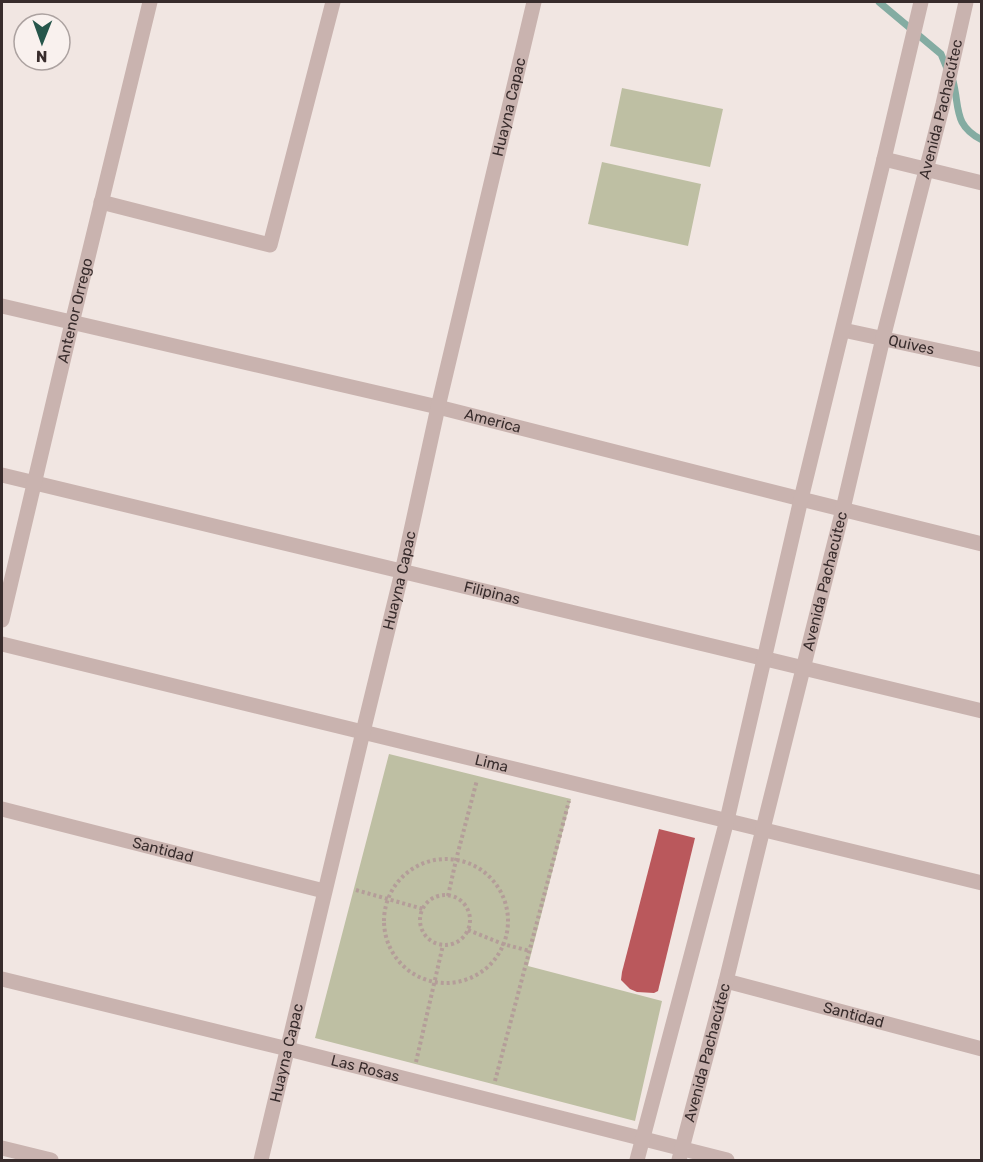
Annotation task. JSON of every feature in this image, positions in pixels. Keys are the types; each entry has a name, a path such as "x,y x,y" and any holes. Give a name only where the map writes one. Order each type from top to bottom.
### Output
{"street":[{"name":"Antenor Orrego","path":"2,620 150,2"},
{"path":"102,202 270,245 333,2"},
{"name":"Huayna Capac","path":"261,1161 402,572 438,407 534,2"},
{"name":"Avenida Pachacútec","path":"681,1155 843,509 966,2"},
{"path":"637,1161 726,820 801,499 885,159 919,8"},
{"path":"885,159 981,183"},
{"name":"America","path":"2,306 438,407 981,544"},
{"name":"Quives","path":"843,330 981,360"},
{"name":"Filipinas","path":"2,475 981,711"},
{"name":"Lima","path":"2,644 981,883"},
{"name":"Santidad","path":"2,809 324,891"},
{"name":"Las Rosas","path":"2,979 288,1049 642,1140 681,1155 727,1161"},
{"name":"Santidad","path":"726,981 981,1049"},
{"path":"2,1148 51,1161"}],"path":[{"path":"448,896 477,780"},
{"path":"495,1082 569,801"},
{"path":"439,859 456,860 473,866 489,876 500,890 507,908 508,926 503,944 495,958 483,970 469,978 452,982 435,981 418,976 403,966 392,951 385,934 384,916 388,898 396,884 408,872 423,863 439,859"},
{"path":"356,890 423,909"},
{"path":"440,896 456,898 467,909 470,926 461,939 454,944 438,944 425,934 420,919 423,909 432,899 440,896"},
{"path":"468,930 503,944 530,951"},
{"path":"416,1062 443,945"}],"green space":[{"path":"622,88 723,109 710,167 610,146"},
{"path":"602,162 701,184 688,246 588,224"},
{"path":"389,754 571,799 528,966 662,1001 635,1121 315,1038"}],"building":[{"path":"659,829 695,838 658,991 654,993 637,992 621,980 622,972"}],"waterway":[{"path":"879,2 941,54 948,71"},
{"path":"953,81 962,122 982,140"}]}
